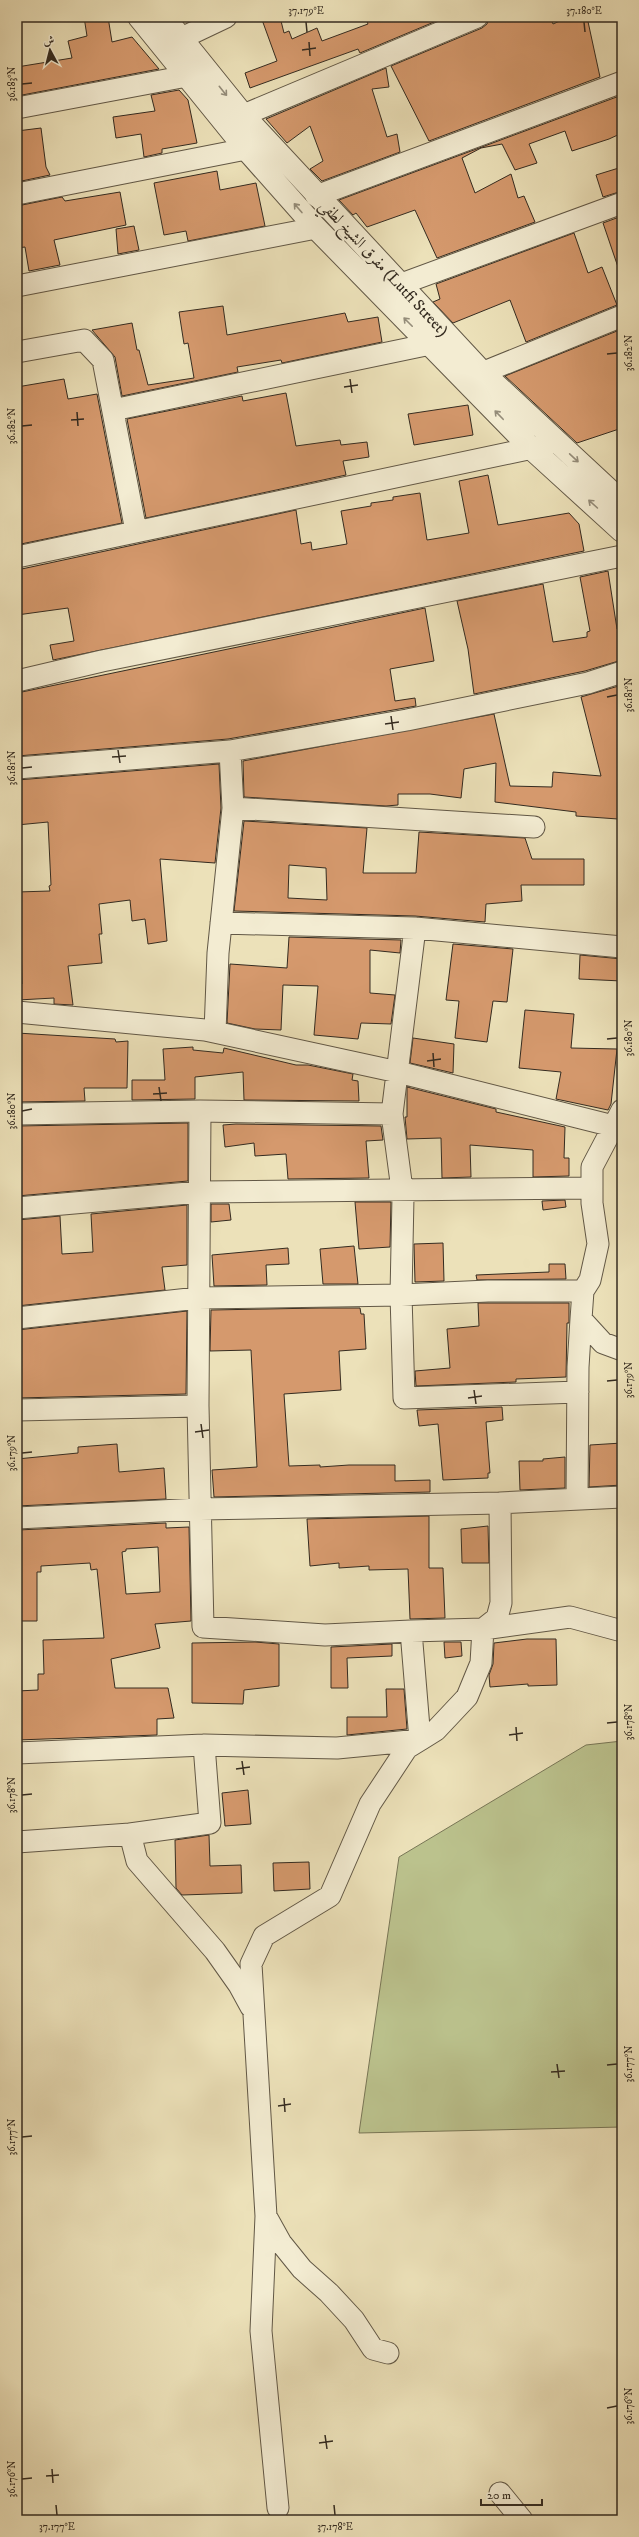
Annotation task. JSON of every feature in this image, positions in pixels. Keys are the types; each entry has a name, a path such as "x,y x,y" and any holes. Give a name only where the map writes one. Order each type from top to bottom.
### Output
{"street":[{"path":"139,17 173,43 226,17"},
{"name":"مفرق الشيخ لطفي (Lutfi Street)","path":"164,17 173,43 234,119 316,196 400,284 441,342 473,376 558,442 622,502"},
{"path":"441,342 379,293 316,228 246,149 234,119 477,17"},
{"path":"17,108 198,74"},
{"path":"316,196 622,82"},
{"path":"17,194 246,149"},
{"path":"379,293 622,203"},
{"path":"17,286 316,228"},
{"path":"622,316 473,376 532,450 622,530"},
{"path":"17,352 84,340 104,360 136,531"},
{"path":"113,410 441,342"},
{"path":"17,555 532,450 558,442"},
{"path":"17,681 102,661 622,556"},
{"path":"17,768 230,751 414,719 588,683 622,672"},
{"path":"215,1032 221,923 233,808 230,751"},
{"path":"233,808 534,827"},
{"path":"221,923 414,928 622,947"},
{"path":"414,928 392,1114 402,1191 401,1295 404,1398 578,1392"},
{"path":"17,1012 215,1032 618,1118 592,1167 592,1188 598,1244 590,1280 583,1291 578,1392 577,1499"},
{"path":"17,1114 200,1111 392,1114"},
{"path":"200,1111 198,1406 203,1627 325,1635 484,1629 570,1617 622,1630"},
{"path":"17,1208 200,1192 592,1188"},
{"path":"17,1318 198,1298 401,1295 488,1290 583,1291"},
{"path":"581,1319 603,1343 622,1350"},
{"path":"17,1410 198,1406"},
{"path":"17,1518 200,1509 500,1503 622,1497"},
{"path":"278,2508 261,2331 266,2216 251,1964 264,1936 330,1896 370,1804 407,1748 436,1730 467,1697 481,1663 484,1629 497,1618 501,1603 500,1503"},
{"path":"411,1631 420,1740"},
{"path":"17,1753 204,1745 337,1748 420,1740"},
{"path":"17,1842 130,1834 210,1823 204,1745"},
{"path":"130,1834 137,1861 215,1951 239,1985 254,2015"},
{"path":"266,2216 281,2243 302,2270 330,2293 354,2320 374,2349 388,2353"},
{"path":"500,2493 522,2520"}],"green space":[{"path":"622,1741 622,2127 359,2133 399,1857 586,1745"}],"building":[{"path":"84,17 108,17 112,42 132,37 159,69 17,96 17,67 72,58 68,41 87,36"},
{"path":"261,17 280,17 284,33 289,31 292,39 317,28 322,41 368,24 365,17 446,17 360,53 358,49 250,88 245,73 277,61"},
{"path":"489,17 550,17 553,24 569,17 587,17 600,77 429,141 391,66 482,28 487,24"},
{"path":"386,68 389,87 372,89 387,137 397,134 400,152 322,181 310,169 323,161 310,126 287,143 266,119"},
{"path":"179,90 188,100 197,143 162,149 162,153 144,157 141,134 116,138 113,117 155,111 151,95"},
{"path":"622,95 622,133 609,139 572,151 565,131 529,144 537,163 515,170 502,144 481,148 462,158 475,193 511,174 518,198 524,196 535,222 437,258 415,210 367,227 356,213 353,215 339,200"},
{"path":"41,128 46,167 50,175 17,182 17,131"},
{"path":"622,167 622,191 603,197 596,175"},
{"path":"217,171 220,190 256,183 265,226 188,241 186,231 164,235 154,183"},
{"path":"120,192 126,225 54,240 60,265 29,271 25,247 17,248 17,206 62,197 65,201"},
{"path":"622,216 622,270 619,270 603,223"},
{"path":"134,226 139,250 118,254 116,229"},
{"path":"574,233 588,273 602,267 617,305 526,342 510,300 453,323 433,302 440,299 436,284"},
{"path":"223,306 227,335 345,313 348,322 378,317 382,342 282,363 281,360 237,367 238,372 122,396 115,357 92,330 132,323 137,350 139,350 148,385 194,378 188,343 184,344 179,312"},
{"path":"622,329 622,428 577,443 505,376"},
{"path":"64,379 68,399 97,394 122,523 21,544 17,507 17,387"},
{"path":"286,393 296,446 340,440 341,445 367,442 369,457 343,461 346,475 146,518 127,419 242,396 243,401"},
{"path":"468,405 473,435 414,445 408,414"},
{"path":"488,475 498,525 569,513 579,524 584,551 53,660 50,645 74,641 68,608 17,615 17,570 296,510 301,544 311,542 312,550 347,544 341,511 371,506 371,503 393,500 393,497 420,493 427,540 469,533 459,481"},
{"path":"608,571 617,629 622,628 622,660 585,671 474,694 468,649 457,601 543,584 553,642 587,637 587,632 590,631 580,577"},
{"path":"425,608 434,661 390,669 395,701 415,698 416,706 228,739 17,756 17,693"},
{"path":"622,685 622,796 620,796 618,819 576,816 576,812 495,802 496,763 464,769 461,798 430,794 398,794 398,805 386,806 244,797 243,761 494,714 510,786 552,787 553,772 601,776 581,697"},
{"path":"219,764 221,808 215,863 160,859 167,941 148,944 145,919 132,921 130,900 99,904 102,934 99,934 102,963 68,966 73,1005 54,1004 54,998 18,1000 17,984 22,984 21,935 17,935 17,892 50,891 49,886 51,885 48,822 17,825 17,780"},
{"path":"244,821 367,828 363,873 416,873 419,832 525,838 532,859 584,859 584,885 521,885 522,901 486,904 485,922 415,916 234,911","holes":["289,865 326,868 327,900 288,898"]},
{"path":"289,937 401,940 400,953 370,950 370,993 395,995 391,1024 361,1023 358,1039 314,1035 318,986 283,985 281,1030 255,1029 227,1023 230,964 287,968"},
{"path":"453,944 513,949 507,1002 493,1001 487,1042 455,1038 459,1001 446,1000"},
{"path":"580,955 622,959 622,981 579,979"},
{"path":"525,1010 574,1014 571,1048 617,1049 611,1104 608,1110 556,1099 561,1072 519,1068"},
{"path":"17,1033 115,1039 116,1042 128,1041 127,1088 84,1088 85,1101 17,1102"},
{"path":"413,1038 454,1044 453,1073 410,1063"},
{"path":"193,1047 193,1050 223,1053 224,1048 296,1065 308,1065 353,1074 352,1080 358,1081 359,1101 244,1100 243,1072 195,1077 195,1099 132,1100 132,1080 165,1080 163,1049"},
{"path":"407,1087 496,1109 496,1112 565,1127 564,1158 569,1158 569,1176 533,1177 533,1150 470,1145 471,1177 442,1178 441,1138 407,1139 405,1117 407,1117"},
{"path":"188,1123 188,1181 17,1196 17,1126"},
{"path":"223,1125 381,1126 383,1140 366,1141 369,1178 288,1179 286,1154 255,1156 254,1143 225,1147"},
{"path":"565,1200 566,1207 543,1210 542,1201"},
{"path":"355,1202 391,1202 390,1247 359,1249"},
{"path":"211,1204 229,1204 231,1220 211,1222"},
{"path":"187,1205 187,1265 162,1267 165,1290 17,1306 17,1220 60,1216 62,1254 93,1252 91,1214"},
{"path":"443,1243 444,1281 415,1282 414,1244"},
{"path":"354,1246 358,1284 323,1284 320,1249"},
{"path":"288,1248 289,1264 266,1265 267,1285 214,1286 212,1255"},
{"path":"549,1264 565,1264 566,1279 477,1280 476,1275 549,1272"},
{"path":"478,1303 569,1303 566,1377 516,1379 516,1382 416,1386 415,1371 450,1368 447,1329 479,1326"},
{"path":"360,1308 361,1314 364,1314 366,1349 339,1351 341,1390 284,1394 289,1466 320,1465 320,1467 349,1465 395,1465 395,1481 430,1480 430,1492 214,1497 212,1470 257,1467 251,1350 210,1351 211,1310"},
{"path":"187,1311 186,1394 17,1398 17,1330"},
{"path":"502,1407 503,1420 486,1422 490,1473 488,1473 488,1478 443,1480 438,1424 419,1426 417,1410"},
{"path":"622,1443 622,1485 589,1487 590,1445"},
{"path":"117,1444 119,1472 164,1468 166,1499 17,1506 17,1459 78,1453 78,1447"},
{"path":"565,1457 565,1488 520,1490 519,1461 543,1461 543,1459"},
{"path":"429,1516 429,1568 443,1568 445,1618 410,1619 408,1569 369,1570 369,1566 339,1568 339,1563 310,1566 307,1519"},
{"path":"166,1523 166,1528 189,1527 191,1621 155,1624 160,1648 111,1659 115,1688 168,1688 174,1718 157,1719 157,1735 17,1740 17,1691 38,1690 38,1674 44,1674 43,1640 104,1638 97,1569 91,1570 90,1563 41,1566 41,1572 37,1572 37,1621 17,1621 17,1547 21,1547 18,1530","holes":["158,1547 160,1592 126,1594 122,1552 126,1551 126,1549"]},
{"path":"488,1526 489,1563 462,1563 461,1529"},
{"path":"527,1639 556,1639 557,1685 528,1686 528,1684 490,1687 489,1675 493,1664 494,1643"},
{"path":"255,1642 279,1644 279,1686 244,1690 243,1704 192,1703 192,1643"},
{"path":"444,1642 461,1642 462,1656 445,1658"},
{"path":"392,1644 392,1656 347,1658 348,1688 331,1688 331,1647"},
{"path":"386,1689 404,1689 407,1729 347,1735 347,1717 387,1717"},
{"path":"248,1790 251,1824 225,1826 222,1793"},
{"path":"209,1835 210,1866 241,1865 242,1893 182,1895 176,1888 175,1840"},
{"path":"309,1862 310,1889 274,1891 273,1863"}]}
